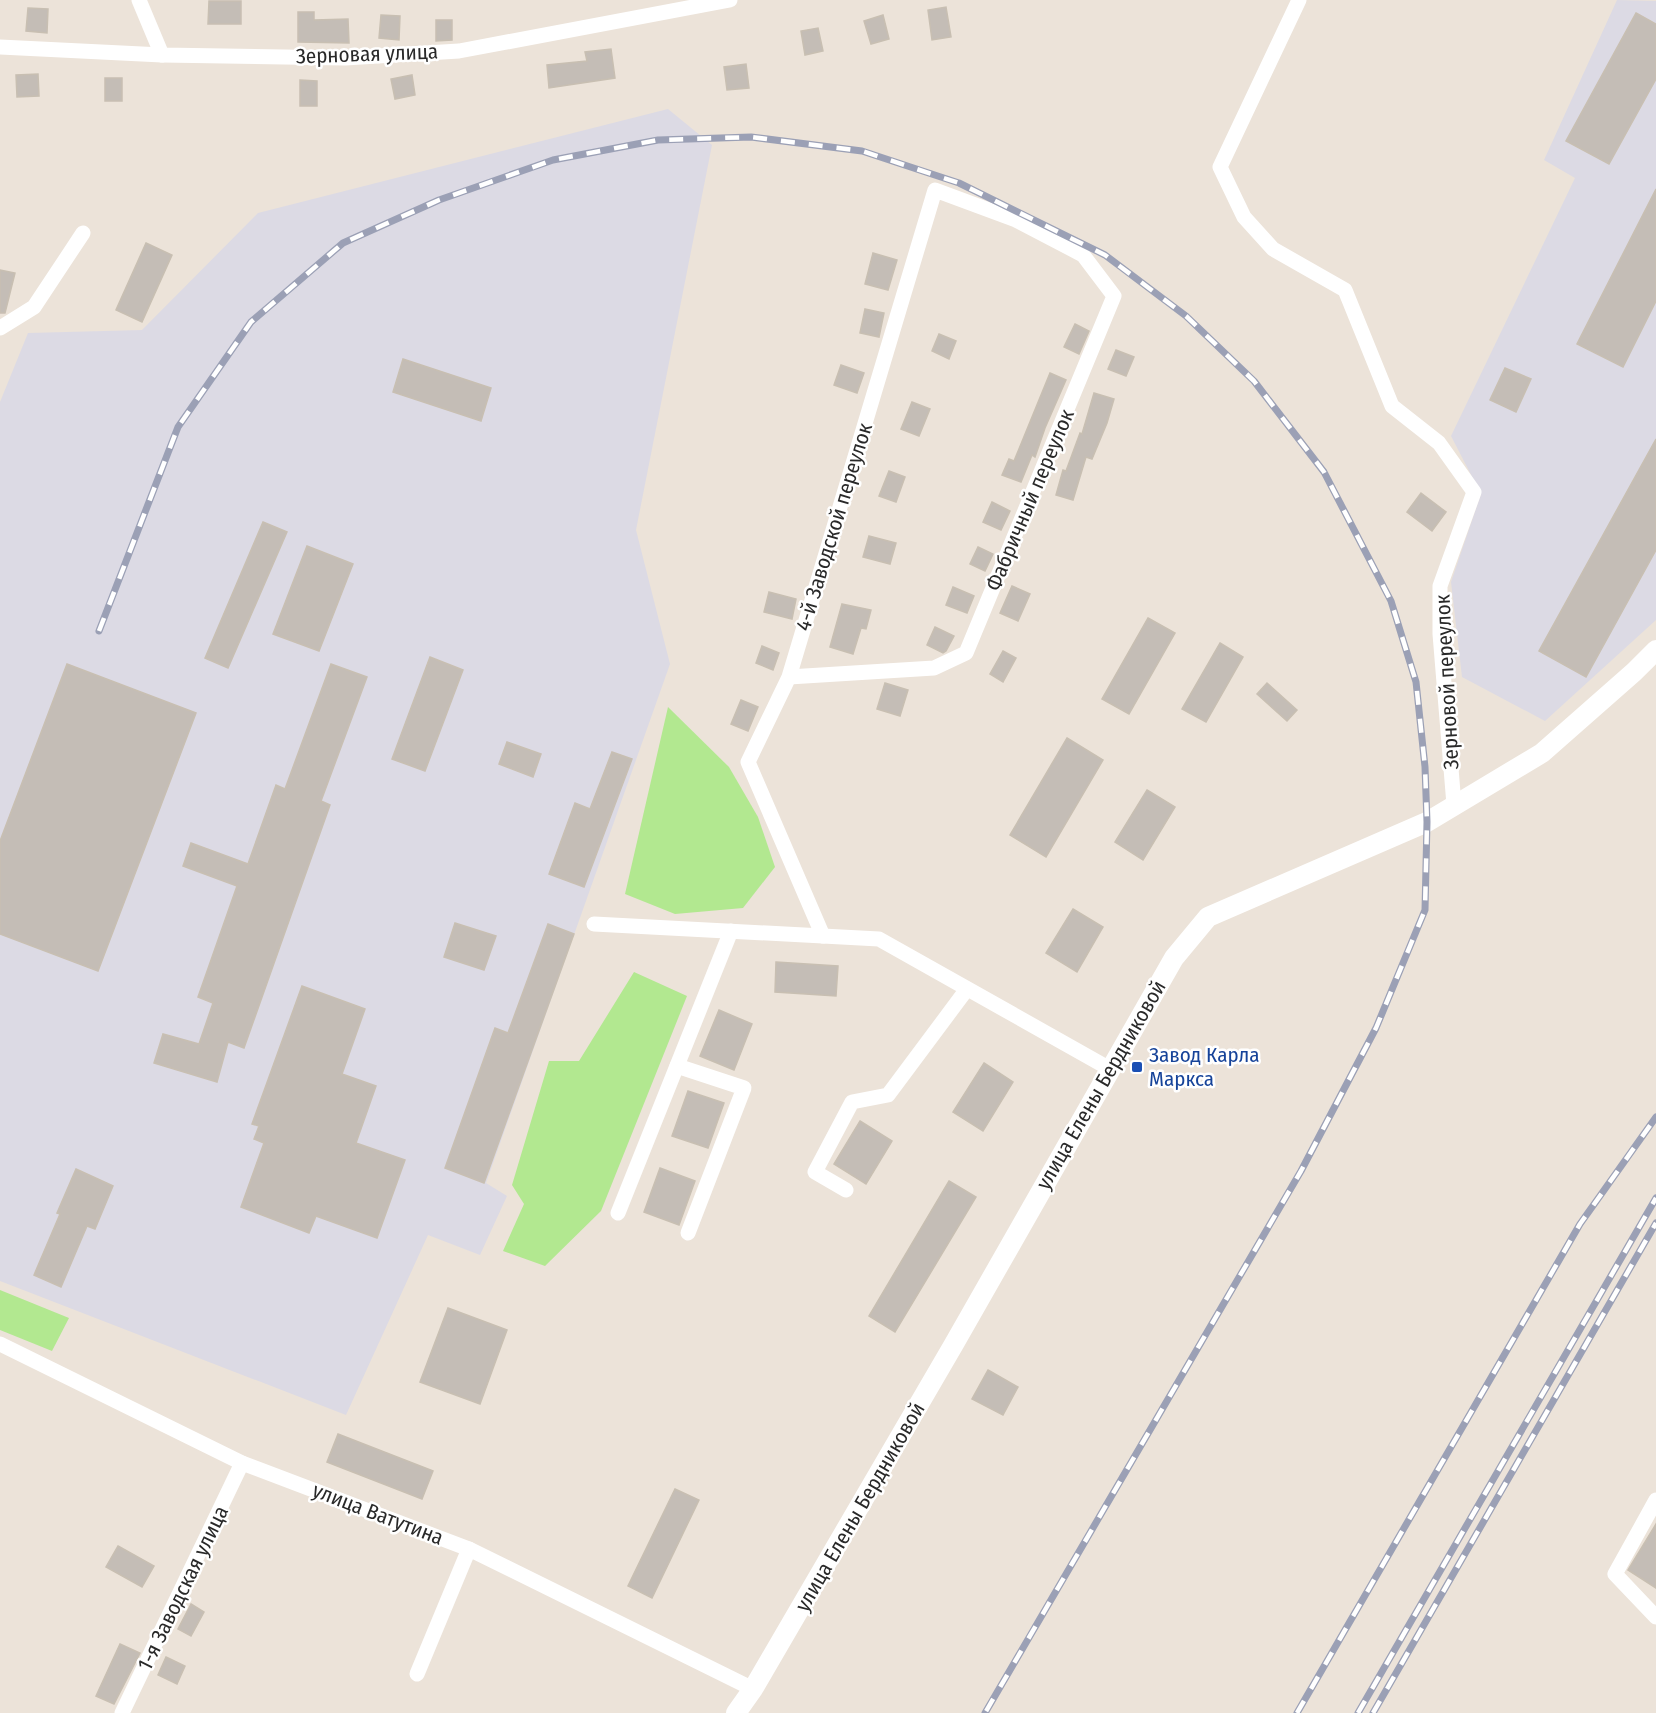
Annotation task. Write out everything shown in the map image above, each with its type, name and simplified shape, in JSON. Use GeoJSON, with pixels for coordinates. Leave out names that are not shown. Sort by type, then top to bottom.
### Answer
{"type":"FeatureCollection","features":[{"type":"Feature","properties":{"kind":"street"},"geometry":{"type":"LineString","coordinates":[[139,0],[162,55]]}},
{"type":"Feature","properties":{"kind":"street","name":"Зерновая улица"},"geometry":{"type":"LineString","coordinates":[[0,47],[162,55],[345,58],[459,51],[730,0]]}},
{"type":"Feature","properties":{"kind":"street","name":"Зерновой переулок"},"geometry":{"type":"LineString","coordinates":[[1299,0],[1220,167],[1244,217],[1273,249],[1345,290],[1392,406],[1439,443],[1474,492],[1440,586],[1440,634],[1454,805]]}},
{"type":"Feature","properties":{"kind":"street","name":"4-й Заводской переулок"},"geometry":{"type":"LineString","coordinates":[[823,936],[748,762],[789,677],[935,190],[1016,220]]}},
{"type":"Feature","properties":{"kind":"street","name":"Фабричный переулок"},"geometry":{"type":"LineString","coordinates":[[789,677],[934,668],[966,654],[1114,296],[1083,255],[1016,220]]}},
{"type":"Feature","properties":{"kind":"street"},"geometry":{"type":"LineString","coordinates":[[0,328],[34,307],[83,233]]}},
{"type":"Feature","properties":{"kind":"street","name":"улица Елены Бердниковой"},"geometry":{"type":"LineString","coordinates":[[736,1713],[753,1689],[936,1375],[1174,958],[1208,917],[1427,822],[1542,753],[1656,650]]}},
{"type":"Feature","properties":{"kind":"street"},"geometry":{"type":"LineString","coordinates":[[594,924],[879,939],[1110,1070]]}},
{"type":"Feature","properties":{"kind":"street"},"geometry":{"type":"LineString","coordinates":[[618,1213],[731,931]]}},
{"type":"Feature","properties":{"kind":"street"},"geometry":{"type":"LineString","coordinates":[[846,1190],[815,1172],[852,1102],[888,1095],[968,989]]}},
{"type":"Feature","properties":{"kind":"street"},"geometry":{"type":"LineString","coordinates":[[677,1066],[744,1088],[688,1233]]}},
{"type":"Feature","properties":{"kind":"street","name":"улица Ватутина"},"geometry":{"type":"LineString","coordinates":[[0,1344],[242,1463],[469,1549],[753,1689]]}},
{"type":"Feature","properties":{"kind":"street","name":"1-я Заводская улица"},"geometry":{"type":"LineString","coordinates":[[122,1713],[242,1463]]}},
{"type":"Feature","properties":{"kind":"street"},"geometry":{"type":"LineString","coordinates":[[1656,1500],[1615,1574],[1656,1617]]}},
{"type":"Feature","properties":{"kind":"street"},"geometry":{"type":"LineString","coordinates":[[417,1674],[469,1549]]}},
{"type":"Feature","properties":{"kind":"shaded area"},"geometry":{"type":"Polygon","coordinates":[[[1617,0],[1656,1],[1656,620],[1545,721],[1462,677],[1451,582],[1481,494],[1451,436],[1575,178],[1544,160],[1617,0]]]}},
{"type":"Feature","properties":{"kind":"shaded area"},"geometry":{"type":"Polygon","coordinates":[[[668,109],[712,145],[636,530],[670,664],[486,1183],[507,1196],[480,1255],[428,1235],[346,1415],[0,1281],[0,402],[28,333],[142,330],[258,213],[668,109]]]}},
{"type":"Feature","properties":{"kind":"green space"},"geometry":{"type":"Polygon","coordinates":[[[668,707],[729,767],[758,817],[775,867],[743,908],[675,914],[625,894],[668,707]]]}},
{"type":"Feature","properties":{"kind":"green space"},"geometry":{"type":"Polygon","coordinates":[[[634,972],[687,996],[601,1211],[545,1266],[503,1251],[524,1204],[512,1185],[549,1061],[579,1061],[634,972]]]}},
{"type":"Feature","properties":{"kind":"green space"},"geometry":{"type":"Polygon","coordinates":[[[0,1290],[69,1318],[52,1351],[0,1330],[0,1290]]]}},
{"type":"Feature","properties":{"kind":"building"},"geometry":{"type":"Polygon","coordinates":[[[209,1],[241,1],[241,24],[208,24],[209,1]]]}},
{"type":"Feature","properties":{"kind":"building"},"geometry":{"type":"Polygon","coordinates":[[[946,7],[951,37],[932,40],[928,10],[946,7]]]}},
{"type":"Feature","properties":{"kind":"building"},"geometry":{"type":"Polygon","coordinates":[[[28,8],[48,9],[47,33],[26,31],[28,8]]]}},
{"type":"Feature","properties":{"kind":"building"},"geometry":{"type":"Polygon","coordinates":[[[298,12],[314,12],[314,20],[348,19],[349,43],[298,42],[298,12]]]}},
{"type":"Feature","properties":{"kind":"building"},"geometry":{"type":"Polygon","coordinates":[[[1636,13],[1656,24],[1656,79],[1609,164],[1566,141],[1636,13]]]}},
{"type":"Feature","properties":{"kind":"building"},"geometry":{"type":"Polygon","coordinates":[[[381,15],[400,16],[399,40],[379,38],[381,15]]]}},
{"type":"Feature","properties":{"kind":"building"},"geometry":{"type":"Polygon","coordinates":[[[883,15],[889,39],[871,44],[864,21],[883,15]]]}},
{"type":"Feature","properties":{"kind":"building"},"geometry":{"type":"Polygon","coordinates":[[[436,20],[452,20],[452,40],[436,41],[436,20]]]}},
{"type":"Feature","properties":{"kind":"building"},"geometry":{"type":"Polygon","coordinates":[[[818,28],[823,51],[805,55],[801,31],[818,28]]]}},
{"type":"Feature","properties":{"kind":"building"},"geometry":{"type":"Polygon","coordinates":[[[611,49],[615,78],[549,88],[547,65],[587,61],[585,52],[611,49]]]}},
{"type":"Feature","properties":{"kind":"building"},"geometry":{"type":"Polygon","coordinates":[[[746,64],[749,88],[727,90],[724,67],[746,64]]]}},
{"type":"Feature","properties":{"kind":"building"},"geometry":{"type":"Polygon","coordinates":[[[38,74],[39,96],[17,97],[16,75],[38,74]]]}},
{"type":"Feature","properties":{"kind":"building"},"geometry":{"type":"Polygon","coordinates":[[[412,75],[415,95],[395,99],[391,79],[412,75]]]}},
{"type":"Feature","properties":{"kind":"building"},"geometry":{"type":"Polygon","coordinates":[[[105,78],[122,78],[122,101],[105,101],[105,78]]]}},
{"type":"Feature","properties":{"kind":"building"},"geometry":{"type":"Polygon","coordinates":[[[300,80],[317,81],[317,106],[300,106],[300,80]]]}},
{"type":"Feature","properties":{"kind":"building"},"geometry":{"type":"Polygon","coordinates":[[[1656,189],[1656,301],[1623,367],[1577,344],[1656,189]]]}},
{"type":"Feature","properties":{"kind":"building"},"geometry":{"type":"Polygon","coordinates":[[[146,243],[172,255],[142,322],[116,310],[146,243]]]}},
{"type":"Feature","properties":{"kind":"building"},"geometry":{"type":"Polygon","coordinates":[[[873,253],[897,260],[888,290],[865,284],[873,253]]]}},
{"type":"Feature","properties":{"kind":"building"},"geometry":{"type":"Polygon","coordinates":[[[0,270],[15,273],[5,313],[0,313],[0,270]]]}},
{"type":"Feature","properties":{"kind":"building"},"geometry":{"type":"Polygon","coordinates":[[[865,309],[884,313],[879,337],[860,333],[865,309]]]}},
{"type":"Feature","properties":{"kind":"building"},"geometry":{"type":"Polygon","coordinates":[[[1075,324],[1089,331],[1079,354],[1064,347],[1075,324]]]}},
{"type":"Feature","properties":{"kind":"building"},"geometry":{"type":"Polygon","coordinates":[[[939,334],[956,341],[949,359],[932,351],[939,334]]]}},
{"type":"Feature","properties":{"kind":"building"},"geometry":{"type":"Polygon","coordinates":[[[1116,350],[1134,357],[1126,376],[1108,369],[1116,350]]]}},
{"type":"Feature","properties":{"kind":"building"},"geometry":{"type":"Polygon","coordinates":[[[403,359],[491,388],[481,421],[393,392],[403,359]]]}},
{"type":"Feature","properties":{"kind":"building"},"geometry":{"type":"Polygon","coordinates":[[[841,365],[864,373],[857,393],[834,385],[841,365]]]}},
{"type":"Feature","properties":{"kind":"building"},"geometry":{"type":"Polygon","coordinates":[[[1505,368],[1531,379],[1516,412],[1490,400],[1505,368]]]}},
{"type":"Feature","properties":{"kind":"building"},"geometry":{"type":"Polygon","coordinates":[[[1050,373],[1066,380],[1035,457],[1032,455],[1021,482],[1002,475],[1009,459],[1014,461],[1050,373]]]}},
{"type":"Feature","properties":{"kind":"building"},"geometry":{"type":"Polygon","coordinates":[[[1094,393],[1114,399],[1092,459],[1086,457],[1073,500],[1056,495],[1063,470],[1066,471],[1080,433],[1082,434],[1094,393]]]}},
{"type":"Feature","properties":{"kind":"building"},"geometry":{"type":"Polygon","coordinates":[[[912,402],[930,409],[919,436],[901,429],[912,402]]]}},
{"type":"Feature","properties":{"kind":"building"},"geometry":{"type":"Polygon","coordinates":[[[1656,439],[1656,550],[1586,677],[1539,651],[1656,439]]]}},
{"type":"Feature","properties":{"kind":"building"},"geometry":{"type":"Polygon","coordinates":[[[889,471],[905,477],[896,502],[879,496],[889,471]]]}},
{"type":"Feature","properties":{"kind":"building"},"geometry":{"type":"Polygon","coordinates":[[[1421,493],[1446,512],[1432,531],[1407,512],[1421,493]]]}},
{"type":"Feature","properties":{"kind":"building"},"geometry":{"type":"Polygon","coordinates":[[[992,502],[1010,511],[1001,530],[983,522],[992,502]]]}},
{"type":"Feature","properties":{"kind":"building"},"geometry":{"type":"Polygon","coordinates":[[[263,522],[287,532],[228,668],[205,658],[263,522]]]}},
{"type":"Feature","properties":{"kind":"building"},"geometry":{"type":"Polygon","coordinates":[[[869,536],[896,543],[890,564],[863,557],[869,536]]]}},
{"type":"Feature","properties":{"kind":"building"},"geometry":{"type":"Polygon","coordinates":[[[307,546],[353,564],[319,651],[273,634],[307,546]]]}},
{"type":"Feature","properties":{"kind":"building"},"geometry":{"type":"Polygon","coordinates":[[[978,547],[993,554],[985,571],[970,564],[978,547]]]}},
{"type":"Feature","properties":{"kind":"building"},"geometry":{"type":"Polygon","coordinates":[[[1012,586],[1030,594],[1018,621],[1000,613],[1012,586]]]}},
{"type":"Feature","properties":{"kind":"building"},"geometry":{"type":"Polygon","coordinates":[[[953,587],[974,596],[967,613],[946,605],[953,587]]]}},
{"type":"Feature","properties":{"kind":"building"},"geometry":{"type":"Polygon","coordinates":[[[769,592],[796,599],[792,619],[764,612],[769,592]]]}},
{"type":"Feature","properties":{"kind":"building"},"geometry":{"type":"Polygon","coordinates":[[[842,604],[871,610],[866,629],[861,628],[853,654],[830,647],[842,604]]]}},
{"type":"Feature","properties":{"kind":"building"},"geometry":{"type":"Polygon","coordinates":[[[1148,618],[1175,633],[1129,714],[1102,699],[1148,618]]]}},
{"type":"Feature","properties":{"kind":"building"},"geometry":{"type":"Polygon","coordinates":[[[935,627],[954,636],[943,653],[927,645],[935,627]]]}},
{"type":"Feature","properties":{"kind":"building"},"geometry":{"type":"Polygon","coordinates":[[[1220,643],[1243,657],[1206,722],[1182,709],[1220,643]]]}},
{"type":"Feature","properties":{"kind":"building"},"geometry":{"type":"Polygon","coordinates":[[[762,646],[779,653],[773,670],[756,663],[762,646]]]}},
{"type":"Feature","properties":{"kind":"building"},"geometry":{"type":"Polygon","coordinates":[[[1003,651],[1016,658],[1003,682],[990,674],[1003,651]]]}},
{"type":"Feature","properties":{"kind":"building"},"geometry":{"type":"Polygon","coordinates":[[[430,657],[463,670],[425,771],[392,759],[430,657]]]}},
{"type":"Feature","properties":{"kind":"building"},"geometry":{"type":"Polygon","coordinates":[[[67,664],[196,713],[98,971],[0,934],[0,841],[67,664]]]}},
{"type":"Feature","properties":{"kind":"building"},"geometry":{"type":"Polygon","coordinates":[[[331,664],[367,677],[321,801],[330,805],[244,1048],[228,1042],[217,1082],[154,1063],[163,1034],[199,1044],[213,1003],[198,997],[237,886],[183,866],[191,843],[248,864],[276,785],[285,789],[331,664]]]}},
{"type":"Feature","properties":{"kind":"building"},"geometry":{"type":"Polygon","coordinates":[[[885,683],[908,690],[900,716],[877,709],[885,683]]]}},
{"type":"Feature","properties":{"kind":"building"},"geometry":{"type":"Polygon","coordinates":[[[1267,683],[1297,710],[1287,721],[1257,694],[1267,683]]]}},
{"type":"Feature","properties":{"kind":"building"},"geometry":{"type":"Polygon","coordinates":[[[741,700],[758,707],[748,731],[731,724],[741,700]]]}},
{"type":"Feature","properties":{"kind":"building"},"geometry":{"type":"Polygon","coordinates":[[[1067,738],[1103,760],[1046,857],[1010,835],[1067,738]]]}},
{"type":"Feature","properties":{"kind":"building"},"geometry":{"type":"Polygon","coordinates":[[[507,742],[541,754],[533,777],[499,764],[507,742]]]}},
{"type":"Feature","properties":{"kind":"building"},"geometry":{"type":"Polygon","coordinates":[[[612,752],[632,759],[584,887],[549,874],[575,803],[590,809],[612,752]]]}},
{"type":"Feature","properties":{"kind":"building"},"geometry":{"type":"Polygon","coordinates":[[[1147,790],[1175,807],[1143,860],[1115,842],[1147,790]]]}},
{"type":"Feature","properties":{"kind":"building"},"geometry":{"type":"Polygon","coordinates":[[[1073,909],[1103,927],[1077,972],[1046,953],[1073,909]]]}},
{"type":"Feature","properties":{"kind":"building"},"geometry":{"type":"Polygon","coordinates":[[[455,923],[496,936],[484,970],[444,957],[455,923]]]}},
{"type":"Feature","properties":{"kind":"building"},"geometry":{"type":"Polygon","coordinates":[[[548,924],[574,934],[484,1183],[445,1168],[495,1028],[508,1033],[548,924]]]}},
{"type":"Feature","properties":{"kind":"building"},"geometry":{"type":"Polygon","coordinates":[[[776,962],[838,966],[836,996],[775,992],[776,962]]]}},
{"type":"Feature","properties":{"kind":"building"},"geometry":{"type":"Polygon","coordinates":[[[302,986],[365,1009],[342,1074],[376,1086],[356,1143],[405,1160],[377,1238],[316,1216],[309,1233],[241,1207],[264,1143],[254,1139],[259,1126],[252,1124],[302,986]]]}},
{"type":"Feature","properties":{"kind":"building"},"geometry":{"type":"Polygon","coordinates":[[[719,1010],[752,1024],[734,1070],[700,1056],[719,1010]]]}},
{"type":"Feature","properties":{"kind":"building"},"geometry":{"type":"Polygon","coordinates":[[[984,1063],[1013,1082],[983,1131],[953,1112],[984,1063]]]}},
{"type":"Feature","properties":{"kind":"building"},"geometry":{"type":"Polygon","coordinates":[[[688,1091],[724,1103],[708,1148],[672,1136],[688,1091]]]}},
{"type":"Feature","properties":{"kind":"building"},"geometry":{"type":"Polygon","coordinates":[[[860,1121],[892,1141],[866,1184],[834,1164],[860,1121]]]}},
{"type":"Feature","properties":{"kind":"building"},"geometry":{"type":"Polygon","coordinates":[[[660,1168],[695,1181],[679,1225],[644,1212],[660,1168]]]}},
{"type":"Feature","properties":{"kind":"building"},"geometry":{"type":"Polygon","coordinates":[[[76,1169],[113,1186],[95,1229],[87,1226],[61,1287],[34,1275],[76,1169]]]}},
{"type":"Feature","properties":{"kind":"building"},"geometry":{"type":"Polygon","coordinates":[[[949,1181],[976,1197],[895,1332],[869,1316],[949,1181]]]}},
{"type":"Feature","properties":{"kind":"building"},"geometry":{"type":"Polygon","coordinates":[[[448,1308],[507,1330],[480,1404],[420,1382],[448,1308]]]}},
{"type":"Feature","properties":{"kind":"building"},"geometry":{"type":"Polygon","coordinates":[[[988,1370],[1018,1387],[1003,1415],[972,1399],[988,1370]]]}},
{"type":"Feature","properties":{"kind":"building"},"geometry":{"type":"Polygon","coordinates":[[[338,1434],[433,1471],[422,1499],[327,1462],[338,1434]]]}},
{"type":"Feature","properties":{"kind":"building"},"geometry":{"type":"Polygon","coordinates":[[[675,1489],[699,1500],[652,1598],[628,1586],[675,1489]]]}},
{"type":"Feature","properties":{"kind":"building"},"geometry":{"type":"Polygon","coordinates":[[[1656,1524],[1656,1588],[1628,1570],[1656,1524]]]}},
{"type":"Feature","properties":{"kind":"building"},"geometry":{"type":"Polygon","coordinates":[[[118,1546],[154,1566],[142,1587],[106,1567],[118,1546]]]}},
{"type":"Feature","properties":{"kind":"building"},"geometry":{"type":"Polygon","coordinates":[[[191,1604],[204,1612],[191,1636],[178,1629],[191,1604]]]}},
{"type":"Feature","properties":{"kind":"building"},"geometry":{"type":"Polygon","coordinates":[[[120,1644],[140,1653],[114,1704],[96,1696],[120,1644]]]}},
{"type":"Feature","properties":{"kind":"building"},"geometry":{"type":"Polygon","coordinates":[[[166,1657],[185,1666],[177,1684],[158,1675],[166,1657]]]}},
{"type":"Feature","properties":{"kind":"railway"},"geometry":{"type":"LineString","coordinates":[[99,631],[178,427],[251,322],[343,243],[439,200],[553,160],[658,140],[751,137],[862,151],[959,183],[1105,255],[1186,316],[1254,381],[1324,472],[1391,601],[1416,682],[1425,767],[1427,822],[1425,910],[1376,1028],[1301,1171],[985,1713]]}},
{"type":"Feature","properties":{"kind":"railway"},"geometry":{"type":"LineString","coordinates":[[1297,1713],[1580,1224],[1656,1117]]}},
{"type":"Feature","properties":{"kind":"railway"},"geometry":{"type":"LineString","coordinates":[[1358,1713],[1656,1198]]}},
{"type":"Feature","properties":{"kind":"railway"},"geometry":{"type":"LineString","coordinates":[[1373,1713],[1656,1223]]}},
{"type":"Feature","properties":{"kind":"place","name":"Завод Карла Маркса"},"geometry":{"type":"Point","coordinates":[1137,1067]}}]}
